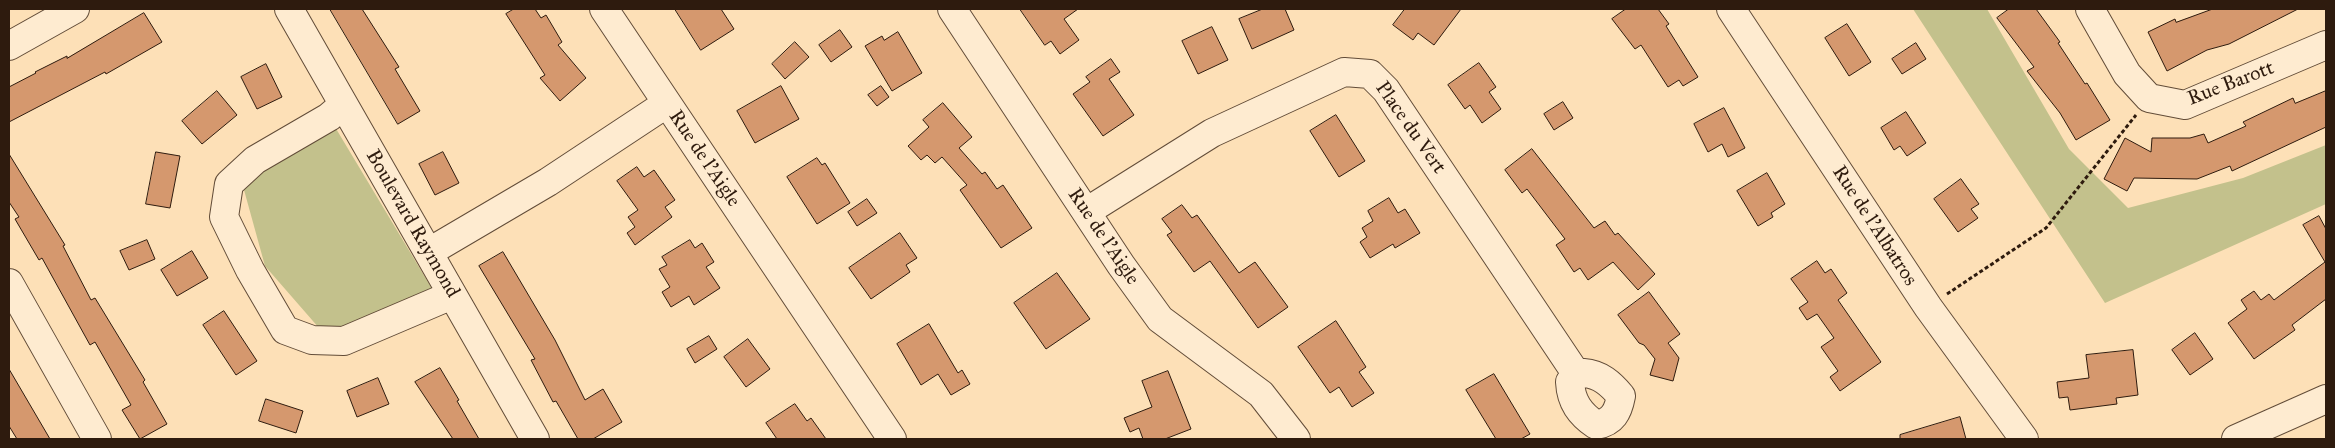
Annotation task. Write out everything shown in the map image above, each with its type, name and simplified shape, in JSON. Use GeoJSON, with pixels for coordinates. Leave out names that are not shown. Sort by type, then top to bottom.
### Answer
{"type":"FeatureCollection","features":[{"type":"Feature","properties":{"kind":"street"},"geometry":{"type":"LineString","coordinates":[[9,46],[75,9]]}},
{"type":"Feature","properties":{"kind":"street","name":"Boulevard Raymond"},"geometry":{"type":"LineString","coordinates":[[289,9],[535,439]]}},
{"type":"Feature","properties":{"kind":"street","name":"Rue de l'Aigle"},"geometry":{"type":"LineString","coordinates":[[604,9],[892,439]]}},
{"type":"Feature","properties":{"kind":"street","name":"Rue de l'Aigle"},"geometry":{"type":"LineString","coordinates":[[952,9],[1086,212],[1160,319],[1261,394],[1288,437]]}},
{"type":"Feature","properties":{"kind":"street","name":"Rue de l'Albatros"},"geometry":{"type":"LineString","coordinates":[[1731,9],[1928,307],[2024,439]]}},
{"type":"Feature","properties":{"kind":"street"},"geometry":{"type":"LineString","coordinates":[[2090,9],[2127,74],[2149,98]]}},
{"type":"Feature","properties":{"kind":"street","name":"Rue Barott"},"geometry":{"type":"LineString","coordinates":[[2149,98],[2185,105],[2326,45]]}},
{"type":"Feature","properties":{"kind":"street","name":"Place du Vert"},"geometry":{"type":"LineString","coordinates":[[1086,212],[1212,133],[1344,72],[1370,74],[1386,90],[1577,375]]}},
{"type":"Feature","properties":{"kind":"street","name":"Rue de l'Aigle"},"geometry":{"type":"LineString","coordinates":[[429,252],[548,182],[666,104]]}},
{"type":"Feature","properties":{"kind":"street"},"geometry":{"type":"LineString","coordinates":[[343,105],[329,117],[254,160],[229,184],[224,216],[250,270],[285,330],[312,340],[344,341],[452,295]]}},
{"type":"Feature","properties":{"kind":"street"},"geometry":{"type":"LineString","coordinates":[[9,282],[97,439]]}},
{"type":"Feature","properties":{"kind":"street"},"geometry":{"type":"LineString","coordinates":[[2236,439],[2326,399]]}},
{"type":"Feature","properties":{"kind":"path"},"geometry":{"type":"LineString","coordinates":[[1928,307],[2046,228],[2149,98]]}},
{"type":"Feature","properties":{"kind":"shaded area"},"geometry":{"type":"Polygon","coordinates":[[[1913,9],[1987,9],[2069,149],[2128,208],[2243,178],[2326,145],[2326,204],[2105,303],[1913,9]]]}},
{"type":"Feature","properties":{"kind":"shaded area"},"geometry":{"type":"Polygon","coordinates":[[[326,112],[437,297],[326,336],[265,266],[241,179],[326,112]]]}},
{"type":"Feature","properties":{"kind":"building"},"geometry":{"type":"Polygon","coordinates":[[[330,9],[362,9],[399,67],[395,69],[420,111],[398,124],[330,9]]]}},
{"type":"Feature","properties":{"kind":"building"},"geometry":{"type":"Polygon","coordinates":[[[514,9],[535,9],[541,18],[546,15],[562,42],[558,45],[586,78],[560,101],[540,78],[545,75],[506,14],[514,9]]]}},
{"type":"Feature","properties":{"kind":"building"},"geometry":{"type":"Polygon","coordinates":[[[675,9],[721,9],[734,29],[701,50],[675,9]]]}},
{"type":"Feature","properties":{"kind":"building"},"geometry":{"type":"Polygon","coordinates":[[[1020,9],[1078,9],[1064,19],[1079,40],[1060,54],[1051,41],[1045,45],[1020,9]]]}},
{"type":"Feature","properties":{"kind":"building"},"geometry":{"type":"Polygon","coordinates":[[[1263,9],[1285,9],[1294,30],[1252,49],[1239,19],[1263,9]]]}},
{"type":"Feature","properties":{"kind":"building"},"geometry":{"type":"Polygon","coordinates":[[[1405,9],[1461,9],[1434,45],[1418,33],[1413,40],[1393,25],[1405,9]]]}},
{"type":"Feature","properties":{"kind":"building"},"geometry":{"type":"Polygon","coordinates":[[[1626,9],[1658,9],[1669,24],[1666,26],[1698,77],[1683,86],[1679,80],[1668,87],[1641,45],[1635,49],[1612,19],[1626,9]]]}},
{"type":"Feature","properties":{"kind":"building"},"geometry":{"type":"Polygon","coordinates":[[[2009,9],[2036,9],[2060,42],[2058,43],[2085,84],[2087,83],[2110,120],[2076,140],[2060,113],[2027,71],[2034,67],[1997,18],[2009,9]]]}},
{"type":"Feature","properties":{"kind":"building"},"geometry":{"type":"Polygon","coordinates":[[[2213,9],[2298,9],[2229,44],[2207,50],[2167,71],[2148,32],[2175,19],[2176,22],[2213,9]]]}},
{"type":"Feature","properties":{"kind":"building"},"geometry":{"type":"Polygon","coordinates":[[[144,13],[162,42],[106,74],[105,72],[9,122],[9,87],[67,56],[67,58],[144,13]]]}},
{"type":"Feature","properties":{"kind":"building"},"geometry":{"type":"Polygon","coordinates":[[[1847,24],[1871,62],[1849,76],[1825,38],[1847,24]]]}},
{"type":"Feature","properties":{"kind":"building"},"geometry":{"type":"Polygon","coordinates":[[[1212,27],[1228,60],[1198,74],[1182,41],[1212,27]]]}},
{"type":"Feature","properties":{"kind":"building"},"geometry":{"type":"Polygon","coordinates":[[[840,30],[852,47],[831,62],[819,45],[840,30]]]}},
{"type":"Feature","properties":{"kind":"building"},"geometry":{"type":"Polygon","coordinates":[[[898,32],[922,73],[892,91],[865,46],[882,36],[884,40],[898,32]]]}},
{"type":"Feature","properties":{"kind":"building"},"geometry":{"type":"Polygon","coordinates":[[[795,42],[809,57],[785,79],[772,64],[795,42]]]}},
{"type":"Feature","properties":{"kind":"building"},"geometry":{"type":"Polygon","coordinates":[[[1916,43],[1926,59],[1902,74],[1892,59],[1916,43]]]}},
{"type":"Feature","properties":{"kind":"building"},"geometry":{"type":"Polygon","coordinates":[[[1111,59],[1120,72],[1109,79],[1134,115],[1103,136],[1073,94],[1090,82],[1086,77],[1111,59]]]}},
{"type":"Feature","properties":{"kind":"building"},"geometry":{"type":"Polygon","coordinates":[[[1479,63],[1496,87],[1489,92],[1501,109],[1482,123],[1470,105],[1465,109],[1448,85],[1479,63]]]}},
{"type":"Feature","properties":{"kind":"building"},"geometry":{"type":"Polygon","coordinates":[[[266,64],[282,97],[257,109],[241,77],[266,64]]]}},
{"type":"Feature","properties":{"kind":"building"},"geometry":{"type":"Polygon","coordinates":[[[781,86],[799,119],[755,143],[737,111],[781,86]]]}},
{"type":"Feature","properties":{"kind":"building"},"geometry":{"type":"Polygon","coordinates":[[[881,86],[889,97],[877,106],[868,95],[881,86]]]}},
{"type":"Feature","properties":{"kind":"building"},"geometry":{"type":"Polygon","coordinates":[[[217,91],[237,115],[202,144],[182,121],[217,91]]]}},
{"type":"Feature","properties":{"kind":"building"},"geometry":{"type":"Polygon","coordinates":[[[2326,91],[2326,127],[2232,171],[2230,166],[2197,179],[2134,178],[2127,191],[2104,179],[2125,138],[2151,152],[2152,138],[2190,138],[2204,134],[2208,143],[2246,126],[2243,122],[2293,98],[2295,103],[2326,91]]]}},
{"type":"Feature","properties":{"kind":"building"},"geometry":{"type":"Polygon","coordinates":[[[1563,102],[1573,118],[1554,130],[1544,114],[1563,102]]]}},
{"type":"Feature","properties":{"kind":"building"},"geometry":{"type":"Polygon","coordinates":[[[943,103],[972,137],[959,148],[982,174],[985,172],[997,189],[1003,185],[1032,228],[1001,248],[960,190],[967,185],[942,157],[935,163],[927,155],[921,160],[908,146],[929,127],[923,120],[943,103]]]}},
{"type":"Feature","properties":{"kind":"building"},"geometry":{"type":"Polygon","coordinates":[[[1724,108],[1745,148],[1728,157],[1722,144],[1708,152],[1694,124],[1724,108]]]}},
{"type":"Feature","properties":{"kind":"building"},"geometry":{"type":"Polygon","coordinates":[[[1906,112],[1926,143],[1907,156],[1900,146],[1894,150],[1881,128],[1906,112]]]}},
{"type":"Feature","properties":{"kind":"building"},"geometry":{"type":"Polygon","coordinates":[[[1336,115],[1365,161],[1339,177],[1310,131],[1336,115]]]}},
{"type":"Feature","properties":{"kind":"building"},"geometry":{"type":"Polygon","coordinates":[[[1532,149],[1594,228],[1605,221],[1615,235],[1618,233],[1655,274],[1638,290],[1613,262],[1588,280],[1580,268],[1574,272],[1556,245],[1565,239],[1527,189],[1522,193],[1505,170],[1532,149]]]}},
{"type":"Feature","properties":{"kind":"building"},"geometry":{"type":"Polygon","coordinates":[[[156,152],[180,156],[170,208],[146,204],[156,152]]]}},
{"type":"Feature","properties":{"kind":"building"},"geometry":{"type":"Polygon","coordinates":[[[443,152],[459,183],[435,195],[419,164],[443,152]]]}},
{"type":"Feature","properties":{"kind":"building"},"geometry":{"type":"Polygon","coordinates":[[[9,154],[65,245],[63,246],[91,300],[95,298],[145,380],[143,382],[167,424],[140,439],[122,410],[131,405],[95,342],[90,345],[42,258],[39,260],[15,219],[19,217],[9,202],[9,154]]]}},
{"type":"Feature","properties":{"kind":"building"},"geometry":{"type":"Polygon","coordinates":[[[817,158],[822,165],[825,163],[850,203],[817,224],[787,177],[817,158]]]}},
{"type":"Feature","properties":{"kind":"building"},"geometry":{"type":"Polygon","coordinates":[[[637,167],[644,177],[654,170],[675,200],[665,207],[672,217],[635,245],[627,233],[635,227],[628,217],[638,210],[617,181],[637,167]]]}},
{"type":"Feature","properties":{"kind":"building"},"geometry":{"type":"Polygon","coordinates":[[[1767,173],[1785,204],[1771,213],[1773,217],[1758,226],[1737,191],[1767,173]]]}},
{"type":"Feature","properties":{"kind":"building"},"geometry":{"type":"Polygon","coordinates":[[[1961,179],[1979,204],[1971,209],[1978,218],[1958,232],[1934,199],[1961,179]]]}},
{"type":"Feature","properties":{"kind":"building"},"geometry":{"type":"Polygon","coordinates":[[[1389,198],[1398,213],[1405,209],[1420,233],[1395,248],[1393,244],[1370,258],[1360,242],[1367,237],[1362,228],[1373,221],[1368,211],[1389,198]]]}},
{"type":"Feature","properties":{"kind":"building"},"geometry":{"type":"Polygon","coordinates":[[[867,199],[877,213],[857,226],[848,212],[867,199]]]}},
{"type":"Feature","properties":{"kind":"building"},"geometry":{"type":"Polygon","coordinates":[[[1182,205],[1192,218],[1197,215],[1239,273],[1255,262],[1288,307],[1258,328],[1210,261],[1194,272],[1167,235],[1172,232],[1162,219],[1182,205]]]}},
{"type":"Feature","properties":{"kind":"building"},"geometry":{"type":"Polygon","coordinates":[[[2319,216],[2326,229],[2326,299],[2292,325],[2295,330],[2254,359],[2228,323],[2247,309],[2241,300],[2254,291],[2261,300],[2269,294],[2274,300],[2325,262],[2303,225],[2319,216]]]}},
{"type":"Feature","properties":{"kind":"building"},"geometry":{"type":"Polygon","coordinates":[[[900,233],[917,258],[906,265],[910,272],[871,299],[849,268],[900,233]]]}},
{"type":"Feature","properties":{"kind":"building"},"geometry":{"type":"Polygon","coordinates":[[[147,240],[155,259],[129,270],[120,251],[147,240]]]}},
{"type":"Feature","properties":{"kind":"building"},"geometry":{"type":"Polygon","coordinates":[[[690,240],[695,248],[702,243],[714,262],[706,267],[720,288],[694,305],[689,296],[671,307],[662,292],[670,287],[659,269],[667,265],[662,257],[690,240]]]}},
{"type":"Feature","properties":{"kind":"building"},"geometry":{"type":"Polygon","coordinates":[[[192,251],[208,278],[177,296],[161,270],[192,251]]]}},
{"type":"Feature","properties":{"kind":"building"},"geometry":{"type":"Polygon","coordinates":[[[503,252],[555,340],[585,400],[603,389],[622,422],[593,439],[578,439],[556,401],[553,402],[531,360],[535,359],[479,266],[503,252]]]}},
{"type":"Feature","properties":{"kind":"building"},"geometry":{"type":"Polygon","coordinates":[[[1817,261],[1825,273],[1831,269],[1847,293],[1838,300],[1881,362],[1840,391],[1830,377],[1838,371],[1821,347],[1834,338],[1817,314],[1807,320],[1799,308],[1808,302],[1791,279],[1817,261]]]}},
{"type":"Feature","properties":{"kind":"building"},"geometry":{"type":"Polygon","coordinates":[[[1057,273],[1090,319],[1046,349],[1014,303],[1057,273]]]}},
{"type":"Feature","properties":{"kind":"building"},"geometry":{"type":"Polygon","coordinates":[[[1649,292],[1680,334],[1668,343],[1679,358],[1673,381],[1650,375],[1655,359],[1644,345],[1639,343],[1618,315],[1649,292]]]}},
{"type":"Feature","properties":{"kind":"building"},"geometry":{"type":"Polygon","coordinates":[[[224,311],[257,361],[236,375],[203,325],[224,311]]]}},
{"type":"Feature","properties":{"kind":"building"},"geometry":{"type":"Polygon","coordinates":[[[1336,321],[1366,367],[1359,372],[1374,393],[1352,407],[1339,387],[1330,393],[1298,347],[1336,321]]]}},
{"type":"Feature","properties":{"kind":"building"},"geometry":{"type":"Polygon","coordinates":[[[929,324],[958,373],[962,370],[970,384],[951,395],[938,374],[921,385],[897,344],[929,324]]]}},
{"type":"Feature","properties":{"kind":"building"},"geometry":{"type":"Polygon","coordinates":[[[2195,333],[2213,359],[2190,375],[2172,350],[2195,333]]]}},
{"type":"Feature","properties":{"kind":"building"},"geometry":{"type":"Polygon","coordinates":[[[709,336],[717,349],[695,363],[687,349],[709,336]]]}},
{"type":"Feature","properties":{"kind":"building"},"geometry":{"type":"Polygon","coordinates":[[[748,339],[770,369],[746,387],[724,357],[748,339]]]}},
{"type":"Feature","properties":{"kind":"building"},"geometry":{"type":"Polygon","coordinates":[[[2133,350],[2138,395],[2116,398],[2117,404],[2070,410],[2068,397],[2059,398],[2057,382],[2089,378],[2086,355],[2133,350]]]}},
{"type":"Feature","properties":{"kind":"building"},"geometry":{"type":"Polygon","coordinates":[[[440,368],[479,439],[453,439],[415,382],[440,368]]]}},
{"type":"Feature","properties":{"kind":"building"},"geometry":{"type":"Polygon","coordinates":[[[9,369],[50,439],[17,439],[9,426],[9,369]]]}},
{"type":"Feature","properties":{"kind":"building"},"geometry":{"type":"Polygon","coordinates":[[[1168,371],[1191,429],[1165,439],[1143,439],[1139,428],[1130,432],[1124,418],[1152,407],[1142,381],[1168,371]]]}},
{"type":"Feature","properties":{"kind":"building"},"geometry":{"type":"Polygon","coordinates":[[[1494,374],[1530,434],[1521,439],[1496,439],[1466,390],[1494,374]]]}},
{"type":"Feature","properties":{"kind":"building"},"geometry":{"type":"Polygon","coordinates":[[[378,378],[389,404],[357,417],[347,391],[378,378]]]}},
{"type":"Feature","properties":{"kind":"building"},"geometry":{"type":"Polygon","coordinates":[[[266,399],[303,411],[296,433],[259,421],[266,399]]]}},
{"type":"Feature","properties":{"kind":"building"},"geometry":{"type":"Polygon","coordinates":[[[795,404],[807,421],[811,418],[826,439],[777,439],[766,423],[795,404]]]}},
{"type":"Feature","properties":{"kind":"building"},"geometry":{"type":"Polygon","coordinates":[[[1960,417],[1966,439],[1900,439],[1900,435],[1960,417]]]}}]}
